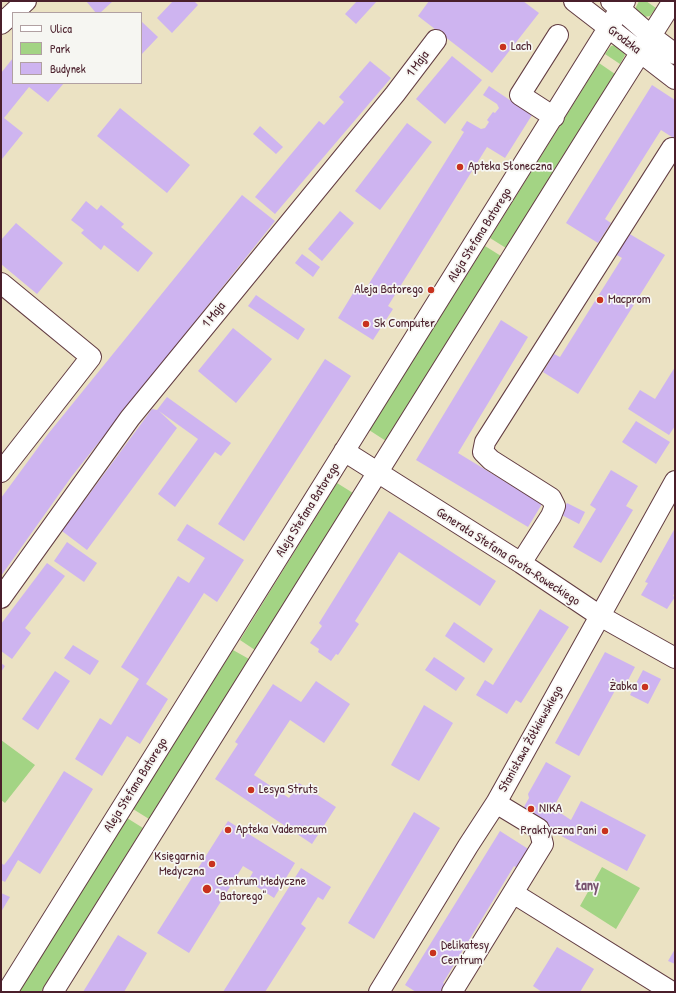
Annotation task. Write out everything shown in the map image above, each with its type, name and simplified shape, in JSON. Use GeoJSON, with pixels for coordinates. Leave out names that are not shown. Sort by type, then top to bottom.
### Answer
{"type":"FeatureCollection","features":[{"type":"Feature","properties":{"kind":"street"},"geometry":{"type":"LineString","coordinates":[[14,12],[26,1]]}},
{"type":"Feature","properties":{"kind":"street","name":"Grodzka"},"geometry":{"type":"LineString","coordinates":[[574,1],[608,27],[646,44],[675,54]]}},
{"type":"Feature","properties":{"kind":"street"},"geometry":{"type":"LineString","coordinates":[[53,992],[674,1]]}},
{"type":"Feature","properties":{"kind":"street","name":"Grodzka"},"geometry":{"type":"LineString","coordinates":[[619,4],[646,44],[675,79]]}},
{"type":"Feature","properties":{"kind":"street","name":"Aleja Stefana Batorego"},"geometry":{"type":"LineString","coordinates":[[7,992],[554,117],[593,54],[619,4]]}},
{"type":"Feature","properties":{"kind":"street"},"geometry":{"type":"LineString","coordinates":[[1,24],[12,14]]}},
{"type":"Feature","properties":{"kind":"street"},"geometry":{"type":"LineString","coordinates":[[554,117],[520,95],[558,35]]}},
{"type":"Feature","properties":{"kind":"street","name":"1 Maja"},"geometry":{"type":"LineString","coordinates":[[1,598],[130,418],[395,94],[436,40]]}},
{"type":"Feature","properties":{"kind":"street"},"geometry":{"type":"LineString","coordinates":[[521,563],[551,516],[555,506],[551,498],[491,460],[483,452],[485,442],[672,148]]}},
{"type":"Feature","properties":{"kind":"street"},"geometry":{"type":"LineString","coordinates":[[1,283],[90,357],[1,472]]}},
{"type":"Feature","properties":{"kind":"street","name":"Generała Stefana Grota-Roweckiego"},"geometry":{"type":"LineString","coordinates":[[344,451],[521,563],[600,616],[675,658]]}},
{"type":"Feature","properties":{"kind":"street","name":"Stanisława Żółkiewskiego"},"geometry":{"type":"LineString","coordinates":[[379,992],[496,803],[675,481]]}},
{"type":"Feature","properties":{"kind":"street"},"geometry":{"type":"LineString","coordinates":[[452,992],[544,844],[539,829],[496,803]]}},
{"type":"Feature","properties":{"kind":"street"},"geometry":{"type":"LineString","coordinates":[[513,893],[672,992]]}},
{"type":"Feature","properties":{"kind":"green space"},"geometry":{"type":"Polygon","coordinates":[[[639,1],[646,1],[656,8],[650,16],[644,17],[636,11],[639,1]]]}},
{"type":"Feature","properties":{"kind":"green space"},"geometry":{"type":"Polygon","coordinates":[[[615,45],[623,49],[625,55],[620,64],[605,54],[611,46],[615,45]]]}},
{"type":"Feature","properties":{"kind":"green space"},"geometry":{"type":"Polygon","coordinates":[[[599,63],[615,74],[506,248],[490,238],[599,63]]]}},
{"type":"Feature","properties":{"kind":"green space"},"geometry":{"type":"Polygon","coordinates":[[[485,246],[501,256],[386,441],[369,430],[485,246]]]}},
{"type":"Feature","properties":{"kind":"green space"},"geometry":{"type":"Polygon","coordinates":[[[337,483],[353,493],[255,650],[240,640],[337,483]]]}},
{"type":"Feature","properties":{"kind":"green space"},"geometry":{"type":"Polygon","coordinates":[[[233,650],[249,659],[149,819],[133,809],[233,650]]]}},
{"type":"Feature","properties":{"kind":"green space"},"geometry":{"type":"Polygon","coordinates":[[[1,740],[35,765],[5,803],[1,800],[1,740]]]}},
{"type":"Feature","properties":{"kind":"green space"},"geometry":{"type":"Polygon","coordinates":[[[127,818],[143,828],[41,992],[19,992],[127,818]]]}},
{"type":"Feature","properties":{"kind":"green space"},"geometry":{"type":"Polygon","coordinates":[[[602,867],[640,888],[616,929],[580,906],[602,867]]]}},
{"type":"Feature","properties":{"kind":"building"},"geometry":{"type":"Polygon","coordinates":[[[86,1],[113,1],[101,12],[95,12],[86,1]]]}},
{"type":"Feature","properties":{"kind":"building"},"geometry":{"type":"Polygon","coordinates":[[[173,1],[194,1],[198,5],[172,33],[157,18],[173,1]]]}},
{"type":"Feature","properties":{"kind":"building"},"geometry":{"type":"Polygon","coordinates":[[[357,1],[377,1],[356,24],[345,14],[357,1]]]}},
{"type":"Feature","properties":{"kind":"building"},"geometry":{"type":"Polygon","coordinates":[[[429,1],[523,1],[539,13],[492,73],[418,16],[429,1]]]}},
{"type":"Feature","properties":{"kind":"building"},"geometry":{"type":"Polygon","coordinates":[[[142,22],[158,37],[142,54],[142,22]]]}},
{"type":"Feature","properties":{"kind":"building"},"geometry":{"type":"Polygon","coordinates":[[[452,56],[482,80],[445,124],[416,99],[452,56]]]}},
{"type":"Feature","properties":{"kind":"building"},"geometry":{"type":"Polygon","coordinates":[[[12,59],[12,84],[63,84],[48,102],[29,87],[4,118],[23,133],[2,159],[1,158],[1,73],[12,59]]]}},
{"type":"Feature","properties":{"kind":"building"},"geometry":{"type":"Polygon","coordinates":[[[370,61],[391,78],[275,214],[255,197],[319,121],[324,125],[344,102],[339,97],[370,61]]]}},
{"type":"Feature","properties":{"kind":"building"},"geometry":{"type":"Polygon","coordinates":[[[652,85],[675,100],[675,139],[661,130],[605,219],[611,223],[598,243],[566,223],[652,85]]]}},
{"type":"Feature","properties":{"kind":"building"},"geometry":{"type":"Polygon","coordinates":[[[489,86],[532,115],[505,158],[487,147],[388,306],[393,309],[373,340],[338,318],[358,285],[365,290],[464,132],[461,130],[467,121],[481,129],[485,128],[489,122],[487,120],[493,112],[495,113],[499,108],[497,104],[483,95],[489,86]]]}},
{"type":"Feature","properties":{"kind":"building"},"geometry":{"type":"Polygon","coordinates":[[[120,108],[190,165],[167,193],[97,136],[120,108]]]}},
{"type":"Feature","properties":{"kind":"building"},"geometry":{"type":"Polygon","coordinates":[[[407,123],[432,142],[380,210],[355,191],[407,123]]]}},
{"type":"Feature","properties":{"kind":"building"},"geometry":{"type":"Polygon","coordinates":[[[260,126],[283,147],[276,154],[253,134],[260,126]]]}},
{"type":"Feature","properties":{"kind":"building"},"geometry":{"type":"Polygon","coordinates":[[[242,195],[275,221],[72,476],[1,576],[1,498],[48,434],[242,195]]]}},
{"type":"Feature","properties":{"kind":"building"},"geometry":{"type":"Polygon","coordinates":[[[86,201],[97,210],[101,205],[124,224],[121,227],[153,253],[138,272],[104,245],[101,250],[81,233],[84,230],[71,220],[86,201]]]}},
{"type":"Feature","properties":{"kind":"building"},"geometry":{"type":"Polygon","coordinates":[[[340,211],[354,223],[322,261],[308,249],[340,211]]]}},
{"type":"Feature","properties":{"kind":"building"},"geometry":{"type":"Polygon","coordinates":[[[16,223],[63,263],[37,294],[1,264],[1,240],[16,223]]]}},
{"type":"Feature","properties":{"kind":"building"},"geometry":{"type":"Polygon","coordinates":[[[628,233],[665,255],[578,394],[543,372],[554,354],[560,357],[622,258],[615,254],[628,233]]]}},
{"type":"Feature","properties":{"kind":"building"},"geometry":{"type":"Polygon","coordinates":[[[302,254],[320,267],[313,277],[295,263],[302,254]]]}},
{"type":"Feature","properties":{"kind":"building"},"geometry":{"type":"Polygon","coordinates":[[[256,295],[305,329],[298,340],[248,306],[256,295]]]}},
{"type":"Feature","properties":{"kind":"building"},"geometry":{"type":"Polygon","coordinates":[[[501,320],[528,337],[458,453],[542,504],[528,527],[416,460],[501,320]]]}},
{"type":"Feature","properties":{"kind":"building"},"geometry":{"type":"Polygon","coordinates":[[[233,328],[272,359],[236,403],[198,371],[233,328]]]}},
{"type":"Feature","properties":{"kind":"building"},"geometry":{"type":"Polygon","coordinates":[[[325,359],[351,376],[244,541],[218,524],[325,359]]]}},
{"type":"Feature","properties":{"kind":"building"},"geometry":{"type":"Polygon","coordinates":[[[675,367],[675,426],[669,435],[628,409],[640,390],[655,399],[675,367]]]}},
{"type":"Feature","properties":{"kind":"building"},"geometry":{"type":"Polygon","coordinates":[[[167,397],[231,443],[221,456],[215,452],[175,507],[158,494],[198,439],[159,411],[177,428],[87,550],[62,531],[152,409],[157,410],[167,397]]]}},
{"type":"Feature","properties":{"kind":"building"},"geometry":{"type":"Polygon","coordinates":[[[636,421],[670,442],[656,464],[622,442],[636,421]]]}},
{"type":"Feature","properties":{"kind":"building"},"geometry":{"type":"Polygon","coordinates":[[[611,470],[638,486],[626,506],[633,510],[601,563],[573,547],[596,509],[590,505],[611,470]]]}},
{"type":"Feature","properties":{"kind":"building"},"geometry":{"type":"Polygon","coordinates":[[[567,503],[585,512],[579,524],[560,514],[567,503]]]}},
{"type":"Feature","properties":{"kind":"building"},"geometry":{"type":"Polygon","coordinates":[[[389,511],[496,581],[480,606],[399,552],[355,621],[359,624],[338,655],[336,654],[331,661],[318,652],[319,649],[310,643],[322,626],[319,623],[389,511]]]}},
{"type":"Feature","properties":{"kind":"building"},"geometry":{"type":"Polygon","coordinates":[[[187,524],[244,560],[217,602],[204,593],[146,684],[168,699],[140,744],[127,736],[102,776],[75,759],[100,718],[111,725],[139,679],[121,667],[178,576],[189,583],[205,558],[177,540],[187,524]]]}},
{"type":"Feature","properties":{"kind":"building"},"geometry":{"type":"Polygon","coordinates":[[[675,528],[675,592],[673,596],[675,597],[667,609],[641,595],[648,583],[645,582],[675,528]]]}},
{"type":"Feature","properties":{"kind":"building"},"geometry":{"type":"Polygon","coordinates":[[[67,542],[97,563],[84,582],[54,561],[67,542]]]}},
{"type":"Feature","properties":{"kind":"building"},"geometry":{"type":"Polygon","coordinates":[[[47,563],[65,576],[25,628],[31,633],[12,659],[1,651],[1,624],[47,563]]]}},
{"type":"Feature","properties":{"kind":"building"},"geometry":{"type":"Polygon","coordinates":[[[540,609],[569,627],[521,703],[516,700],[507,714],[476,695],[485,680],[493,685],[540,609]]]}},
{"type":"Feature","properties":{"kind":"building"},"geometry":{"type":"Polygon","coordinates":[[[454,622],[493,649],[484,663],[445,636],[454,622]]]}},
{"type":"Feature","properties":{"kind":"building"},"geometry":{"type":"Polygon","coordinates":[[[73,645],[99,661],[90,675],[64,658],[73,645]]]}},
{"type":"Feature","properties":{"kind":"building"},"geometry":{"type":"Polygon","coordinates":[[[605,652],[635,667],[624,688],[618,685],[579,756],[555,743],[605,652]]]}},
{"type":"Feature","properties":{"kind":"building"},"geometry":{"type":"Polygon","coordinates":[[[434,657],[465,678],[456,691],[425,670],[434,657]]]}},
{"type":"Feature","properties":{"kind":"building"},"geometry":{"type":"Polygon","coordinates":[[[1,663],[5,666],[1,672],[1,663]]]}},
{"type":"Feature","properties":{"kind":"building"},"geometry":{"type":"Polygon","coordinates":[[[643,670],[661,679],[648,704],[630,695],[643,670]]]}},
{"type":"Feature","properties":{"kind":"building"},"geometry":{"type":"Polygon","coordinates":[[[55,671],[70,681],[38,730],[22,719],[55,671]]]}},
{"type":"Feature","properties":{"kind":"building"},"geometry":{"type":"Polygon","coordinates":[[[316,681],[350,704],[324,743],[290,720],[254,775],[289,798],[299,783],[336,807],[312,844],[215,779],[238,744],[235,742],[273,684],[301,702],[316,681]]]}},
{"type":"Feature","properties":{"kind":"building"},"geometry":{"type":"Polygon","coordinates":[[[424,705],[453,723],[419,781],[391,765],[424,705]]]}},
{"type":"Feature","properties":{"kind":"building"},"geometry":{"type":"Polygon","coordinates":[[[546,762],[571,776],[553,808],[571,820],[581,801],[646,835],[627,871],[520,814],[529,798],[528,794],[546,762]]]}},
{"type":"Feature","properties":{"kind":"building"},"geometry":{"type":"Polygon","coordinates":[[[64,771],[93,789],[40,874],[18,860],[5,882],[1,880],[1,863],[4,865],[11,856],[64,771]]]}},
{"type":"Feature","properties":{"kind":"building"},"geometry":{"type":"Polygon","coordinates":[[[414,812],[440,828],[374,939],[348,923],[414,812]]]}},
{"type":"Feature","properties":{"kind":"building","name":"Centrum Medyczne \"Batorego\""},"geometry":{"type":"Polygon","coordinates":[[[228,821],[295,863],[274,898],[248,881],[253,872],[243,866],[189,953],[157,933],[228,821]]]}},
{"type":"Feature","properties":{"kind":"building"},"geometry":{"type":"Polygon","coordinates":[[[500,831],[533,852],[522,871],[514,866],[443,983],[451,988],[448,992],[416,992],[405,985],[500,831]]]}},
{"type":"Feature","properties":{"kind":"building"},"geometry":{"type":"Polygon","coordinates":[[[301,868],[331,887],[323,900],[318,897],[301,924],[306,928],[265,992],[223,992],[301,868]]]}},
{"type":"Feature","properties":{"kind":"building"},"geometry":{"type":"Polygon","coordinates":[[[1,893],[10,897],[1,912],[1,893]]]}},
{"type":"Feature","properties":{"kind":"building"},"geometry":{"type":"Polygon","coordinates":[[[118,935],[147,953],[124,992],[83,992],[118,935]]]}},
{"type":"Feature","properties":{"kind":"building"},"geometry":{"type":"Polygon","coordinates":[[[557,947],[594,969],[580,992],[542,992],[533,986],[557,947]]]}},
{"type":"Feature","properties":{"kind":"building"},"geometry":{"type":"Polygon","coordinates":[[[675,949],[675,964],[668,961],[675,949]]]}},
{"type":"Feature","properties":{"kind":"place","name":"Lach"},"geometry":{"type":"Point","coordinates":[503,47]}},
{"type":"Feature","properties":{"kind":"place","name":"Apteka Słoneczna"},"geometry":{"type":"Point","coordinates":[460,167]}},
{"type":"Feature","properties":{"kind":"place","name":"Aleja Batorego"},"geometry":{"type":"Point","coordinates":[431,290]}},
{"type":"Feature","properties":{"kind":"place","name":"Macprom"},"geometry":{"type":"Point","coordinates":[600,300]}},
{"type":"Feature","properties":{"kind":"place","name":"Sk Computer"},"geometry":{"type":"Point","coordinates":[366,324]}},
{"type":"Feature","properties":{"kind":"place","name":"Żabka"},"geometry":{"type":"Point","coordinates":[645,687]}},
{"type":"Feature","properties":{"kind":"place","name":"Lesya Struts"},"geometry":{"type":"Point","coordinates":[251,790]}},
{"type":"Feature","properties":{"kind":"place","name":"NIKA"},"geometry":{"type":"Point","coordinates":[531,809]}},
{"type":"Feature","properties":{"kind":"place","name":"Apteka Vademecum"},"geometry":{"type":"Point","coordinates":[228,830]}},
{"type":"Feature","properties":{"kind":"place","name":"Praktyczna Pani"},"geometry":{"type":"Point","coordinates":[605,831]}},
{"type":"Feature","properties":{"kind":"place","name":"Księgarnia Medyczna"},"geometry":{"type":"Point","coordinates":[212,864]}},
{"type":"Feature","properties":{"kind":"place","name":"Centrum Medyczne \"Batorego\""},"geometry":{"type":"Point","coordinates":[207,889]}},
{"type":"Feature","properties":{"kind":"place","name":"Delikatesy Centrum"},"geometry":{"type":"Point","coordinates":[433,953]}},
{"type":"Feature","properties":{"kind":"district","name":"Łany"},"geometry":{"type":"Point","coordinates":[587,886]}}]}
